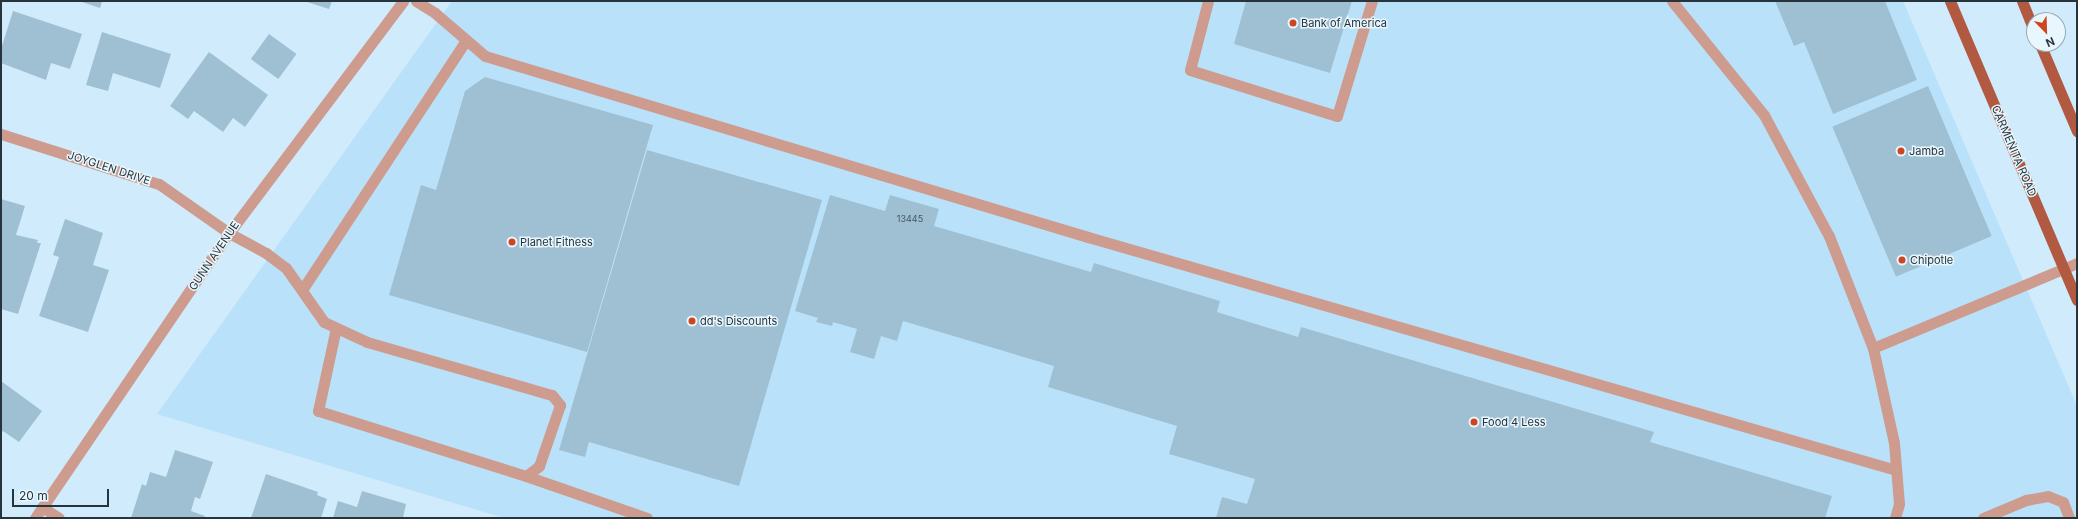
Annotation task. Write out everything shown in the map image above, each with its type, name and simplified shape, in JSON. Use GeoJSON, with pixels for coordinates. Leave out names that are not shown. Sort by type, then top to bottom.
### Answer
{"type":"FeatureCollection","features":[{"type":"Feature","properties":{"kind":"main road","name":"CARMENITA ROAD"},"geometry":{"type":"LineString","coordinates":[[1950,1],[2077,300]]}},
{"type":"Feature","properties":{"kind":"main road"},"geometry":{"type":"LineString","coordinates":[[2023,2],[2027,12]]}},
{"type":"Feature","properties":{"kind":"main road"},"geometry":{"type":"LineString","coordinates":[[2043,52],[2077,131]]}},
{"type":"Feature","properties":{"kind":"street","name":"GUNN AVENUE"},"geometry":{"type":"LineString","coordinates":[[34,518],[229,233],[403,1]]}},
{"type":"Feature","properties":{"kind":"street"},"geometry":{"type":"LineString","coordinates":[[416,1],[435,13],[485,56],[1075,233],[1896,470]]}},
{"type":"Feature","properties":{"kind":"street"},"geometry":{"type":"LineString","coordinates":[[1208,1],[1190,70],[1337,116],[1372,1]]}},
{"type":"Feature","properties":{"kind":"street"},"geometry":{"type":"LineString","coordinates":[[1672,1],[1764,115],[1829,236],[1873,348],[1894,443],[1899,504],[1895,518]]}},
{"type":"Feature","properties":{"kind":"street"},"geometry":{"type":"LineString","coordinates":[[302,290],[466,40]]}},
{"type":"Feature","properties":{"kind":"street","name":"JOYGLEN DRIVE"},"geometry":{"type":"LineString","coordinates":[[1,134],[159,184],[229,233],[266,253],[286,268],[324,322],[336,328],[366,342],[552,395],[560,405],[539,466],[526,476]]}},
{"type":"Feature","properties":{"kind":"street"},"geometry":{"type":"LineString","coordinates":[[1873,348],[2077,263]]}},
{"type":"Feature","properties":{"kind":"street"},"geometry":{"type":"LineString","coordinates":[[336,328],[318,411],[526,476],[647,518]]}},
{"type":"Feature","properties":{"kind":"street"},"geometry":{"type":"LineString","coordinates":[[1983,518],[2026,500],[2048,496],[2063,502],[2069,518]]}},
{"type":"Feature","properties":{"kind":"street"},"geometry":{"type":"LineString","coordinates":[[42,507],[59,518]]}},
{"type":"Feature","properties":{"kind":"shaded area"},"geometry":{"type":"Polygon","coordinates":[[[452,1],[1903,1],[2077,406],[2077,518],[504,518],[157,414],[452,1]]]}},
{"type":"Feature","properties":{"kind":"building"},"geometry":{"type":"Polygon","coordinates":[[[79,1],[102,1],[100,8],[79,1]]]}},
{"type":"Feature","properties":{"kind":"building"},"geometry":{"type":"Polygon","coordinates":[[[304,1],[332,1],[329,9],[304,1]]]}},
{"type":"Feature","properties":{"kind":"building","name":"Bank of America"},"geometry":{"type":"Polygon","coordinates":[[[1246,1],[1352,1],[1330,73],[1234,44],[1246,1]]]}},
{"type":"Feature","properties":{"kind":"building"},"geometry":{"type":"Polygon","coordinates":[[[1775,1],[1885,1],[1917,80],[1833,114],[1804,42],[1794,46],[1775,1]]]}},
{"type":"Feature","properties":{"kind":"building"},"geometry":{"type":"Polygon","coordinates":[[[13,11],[82,34],[70,69],[51,63],[46,80],[1,63],[1,49],[13,11]]]}},
{"type":"Feature","properties":{"kind":"building"},"geometry":{"type":"Polygon","coordinates":[[[102,32],[171,54],[160,88],[113,73],[108,91],[86,85],[102,32]]]}},
{"type":"Feature","properties":{"kind":"building"},"geometry":{"type":"Polygon","coordinates":[[[269,34],[297,54],[278,79],[251,59],[269,34]]]}},
{"type":"Feature","properties":{"kind":"building"},"geometry":{"type":"Polygon","coordinates":[[[209,52],[268,95],[245,127],[233,118],[223,132],[194,111],[188,119],[170,106],[209,52]]]}},
{"type":"Feature","properties":{"kind":"building","name":"Planet Fitness"},"geometry":{"type":"Polygon","coordinates":[[[485,77],[653,125],[587,352],[389,295],[421,185],[436,190],[465,91],[485,77]]]}},
{"type":"Feature","properties":{"kind":"building"},"geometry":{"type":"Polygon","coordinates":[[[1928,86],[1992,236],[1896,277],[1832,127],[1928,86]]]}},
{"type":"Feature","properties":{"kind":"building","name":"dd's Discounts"},"geometry":{"type":"Polygon","coordinates":[[[647,150],[822,200],[739,486],[589,442],[585,457],[559,450],[647,150]]]}},
{"type":"Feature","properties":{"kind":"building"},"geometry":{"type":"Polygon","coordinates":[[[830,195],[885,211],[890,195],[939,209],[934,226],[1091,272],[1094,263],[1220,301],[1217,312],[1298,337],[1301,327],[1654,432],[1650,442],[1832,496],[1825,518],[1216,518],[1222,497],[1247,504],[1255,479],[1169,454],[1177,426],[1048,387],[1054,366],[903,321],[897,341],[881,336],[874,359],[850,352],[857,329],[833,322],[832,326],[816,322],[818,318],[795,311],[830,195]]]}},
{"type":"Feature","properties":{"kind":"building"},"geometry":{"type":"Polygon","coordinates":[[[1,199],[25,206],[16,235],[38,240],[37,243],[41,243],[18,314],[1,309],[1,199]]]}},
{"type":"Feature","properties":{"kind":"building"},"geometry":{"type":"Polygon","coordinates":[[[65,219],[103,233],[93,265],[109,270],[88,332],[39,316],[59,257],[53,255],[65,219]]]}},
{"type":"Feature","properties":{"kind":"building"},"geometry":{"type":"Polygon","coordinates":[[[1,381],[42,411],[19,442],[3,431],[1,433],[1,381]]]}},
{"type":"Feature","properties":{"kind":"building"},"geometry":{"type":"Polygon","coordinates":[[[175,450],[213,462],[200,499],[195,497],[191,511],[205,516],[204,518],[131,518],[142,484],[146,486],[150,472],[166,477],[175,450]]]}},
{"type":"Feature","properties":{"kind":"building"},"geometry":{"type":"Polygon","coordinates":[[[266,474],[318,492],[317,495],[327,499],[321,518],[251,518],[266,474]]]}},
{"type":"Feature","properties":{"kind":"building"},"geometry":{"type":"Polygon","coordinates":[[[362,491],[406,504],[403,518],[333,518],[338,501],[357,507],[362,491]]]}},
{"type":"Feature","properties":{"kind":"place","name":"Bank of America"},"geometry":{"type":"Point","coordinates":[1293,23]}},
{"type":"Feature","properties":{"kind":"place","name":"Jamba"},"geometry":{"type":"Point","coordinates":[1901,151]}},
{"type":"Feature","properties":{"kind":"place","name":"Planet Fitness"},"geometry":{"type":"Point","coordinates":[512,242]}},
{"type":"Feature","properties":{"kind":"place","name":"Chipotle"},"geometry":{"type":"Point","coordinates":[1902,260]}},
{"type":"Feature","properties":{"kind":"place","name":"dd's Discounts"},"geometry":{"type":"Point","coordinates":[692,321]}},
{"type":"Feature","properties":{"kind":"place","name":"Food 4 Less"},"geometry":{"type":"Point","coordinates":[1474,422]}}]}
